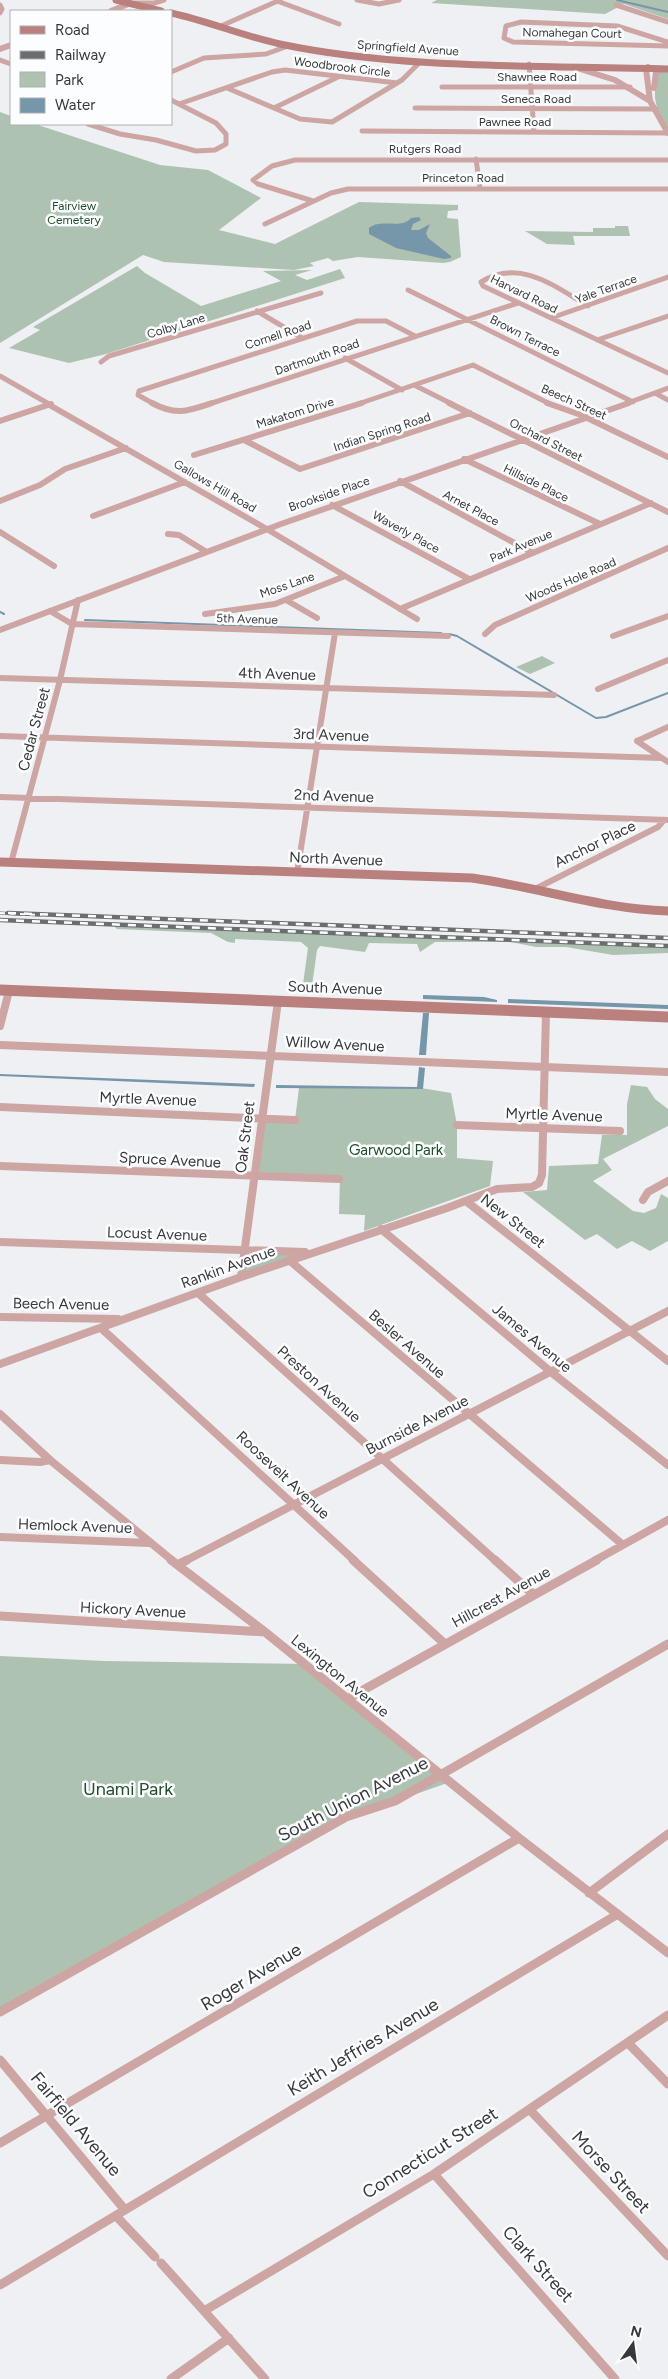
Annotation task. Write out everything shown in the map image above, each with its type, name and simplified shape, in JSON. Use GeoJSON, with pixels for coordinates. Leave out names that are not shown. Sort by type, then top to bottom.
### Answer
{"type":"FeatureCollection","features":[{"type":"Feature","properties":{"kind":"main road"},"geometry":{"type":"LineString","coordinates":[[116,0],[128,4],[145,3],[158,10]]}},
{"type":"Feature","properties":{"kind":"main road","name":"Springfield Avenue"},"geometry":{"type":"LineString","coordinates":[[172,14],[222,26],[288,46],[420,62],[667,68]]}},
{"type":"Feature","properties":{"kind":"main road","name":"North Avenue"},"geometry":{"type":"LineString","coordinates":[[5,862],[472,878],[537,888],[625,908],[668,911]]}},
{"type":"Feature","properties":{"kind":"main road","name":"South Avenue"},"geometry":{"type":"LineString","coordinates":[[5,991],[668,1017]]}},
{"type":"Feature","properties":{"kind":"street"},"geometry":{"type":"LineString","coordinates":[[113,10],[128,4],[145,3],[148,6],[154,2],[164,0]]}},
{"type":"Feature","properties":{"kind":"street"},"geometry":{"type":"LineString","coordinates":[[357,0],[379,4],[399,0]]}},
{"type":"Feature","properties":{"kind":"street"},"geometry":{"type":"LineString","coordinates":[[222,26],[279,1],[339,24]]}},
{"type":"Feature","properties":{"kind":"street"},"geometry":{"type":"LineString","coordinates":[[0,5],[2,9],[0,13]]}},
{"type":"Feature","properties":{"kind":"street"},"geometry":{"type":"LineString","coordinates":[[616,5],[668,22]]}},
{"type":"Feature","properties":{"kind":"street","name":"Nomahegan Court"},"geometry":{"type":"LineString","coordinates":[[510,24],[617,26],[668,44],[513,42],[504,38],[506,26],[510,24]]}},
{"type":"Feature","properties":{"kind":"street"},"geometry":{"type":"LineString","coordinates":[[172,72],[204,58],[266,54],[288,46]]}},
{"type":"Feature","properties":{"kind":"street","name":"Woodbrook Circle"},"geometry":{"type":"LineString","coordinates":[[227,88],[300,118],[332,122],[397,83],[420,62]]}},
{"type":"Feature","properties":{"kind":"street"},"geometry":{"type":"LineString","coordinates":[[529,64],[534,132]]}},
{"type":"Feature","properties":{"kind":"street"},"geometry":{"type":"LineString","coordinates":[[548,64],[598,73],[633,87],[650,101],[668,133]]}},
{"type":"Feature","properties":{"kind":"street"},"geometry":{"type":"LineString","coordinates":[[648,67],[651,70],[656,109]]}},
{"type":"Feature","properties":{"kind":"street"},"geometry":{"type":"LineString","coordinates":[[648,67],[646,69],[650,101]]}},
{"type":"Feature","properties":{"kind":"street"},"geometry":{"type":"LineString","coordinates":[[654,88],[656,72],[667,68]]}},
{"type":"Feature","properties":{"kind":"street","name":"Woodbrook Circle"},"geometry":{"type":"LineString","coordinates":[[179,104],[272,72],[285,70],[397,83]]}},
{"type":"Feature","properties":{"kind":"street"},"geometry":{"type":"LineString","coordinates":[[274,108],[339,76]]}},
{"type":"Feature","properties":{"kind":"street","name":"Shawnee Road"},"geometry":{"type":"LineString","coordinates":[[442,87],[633,87]]}},
{"type":"Feature","properties":{"kind":"street"},"geometry":{"type":"LineString","coordinates":[[91,125],[120,134],[156,140],[196,151],[215,150],[224,146],[228,139],[222,128],[172,100]]}},
{"type":"Feature","properties":{"kind":"street","name":"Seneca Road"},"geometry":{"type":"LineString","coordinates":[[415,108],[656,109]]}},
{"type":"Feature","properties":{"kind":"street","name":"Pawnee Road"},"geometry":{"type":"LineString","coordinates":[[362,131],[668,133]]}},
{"type":"Feature","properties":{"kind":"street"},"geometry":{"type":"LineString","coordinates":[[476,159],[480,188]]}},
{"type":"Feature","properties":{"kind":"street","name":"Rutgers Road"},"geometry":{"type":"LineString","coordinates":[[313,202],[253,180],[262,172],[288,160],[668,160]]}},
{"type":"Feature","properties":{"kind":"street","name":"Princeton Road"},"geometry":{"type":"LineString","coordinates":[[265,224],[331,193],[348,189],[668,189]]}},
{"type":"Feature","properties":{"kind":"street","name":"Harvard Road"},"geometry":{"type":"LineString","coordinates":[[588,306],[524,272],[503,272],[481,282],[483,286],[668,374]]}},
{"type":"Feature","properties":{"kind":"street","name":"Yale Terrace"},"geometry":{"type":"LineString","coordinates":[[551,318],[668,277]]}},
{"type":"Feature","properties":{"kind":"street","name":"Brown Terrace"},"geometry":{"type":"LineString","coordinates":[[408,290],[470,319],[633,402]]}},
{"type":"Feature","properties":{"kind":"street","name":"Colby Lane"},"geometry":{"type":"LineString","coordinates":[[101,362],[109,356],[322,293]]}},
{"type":"Feature","properties":{"kind":"street","name":"Dartmouth Road"},"geometry":{"type":"LineString","coordinates":[[146,388],[138,391],[140,397],[166,411],[186,412],[345,358],[518,303]]}},
{"type":"Feature","properties":{"kind":"street"},"geometry":{"type":"LineString","coordinates":[[257,311],[302,338]]}},
{"type":"Feature","properties":{"kind":"street"},"geometry":{"type":"LineString","coordinates":[[597,340],[668,316]]}},
{"type":"Feature","properties":{"kind":"street","name":"Cornell Road"},"geometry":{"type":"LineString","coordinates":[[146,388],[357,321],[368,319],[391,323],[415,336]]}},
{"type":"Feature","properties":{"kind":"street"},"geometry":{"type":"LineString","coordinates":[[345,358],[402,390]]}},
{"type":"Feature","properties":{"kind":"street","name":"Beech Street"},"geometry":{"type":"LineString","coordinates":[[416,386],[474,365],[554,406],[588,418],[668,457]]}},
{"type":"Feature","properties":{"kind":"street","name":"Gallows Hill Road"},"geometry":{"type":"LineString","coordinates":[[0,376],[265,528],[417,619]]}},
{"type":"Feature","properties":{"kind":"street","name":"Makatom Drive"},"geometry":{"type":"LineString","coordinates":[[194,455],[416,386]]}},
{"type":"Feature","properties":{"kind":"street","name":"Orchard Street"},"geometry":{"type":"LineString","coordinates":[[416,386],[668,512]]}},
{"type":"Feature","properties":{"kind":"street","name":"Brookside Place"},"geometry":{"type":"LineString","coordinates":[[0,630],[265,528],[588,418],[668,388]]}},
{"type":"Feature","properties":{"kind":"street"},"geometry":{"type":"LineString","coordinates":[[655,393],[668,400]]}},
{"type":"Feature","properties":{"kind":"street"},"geometry":{"type":"LineString","coordinates":[[0,421],[51,404]]}},
{"type":"Feature","properties":{"kind":"street","name":"Indian Spring Road"},"geometry":{"type":"LineString","coordinates":[[244,440],[300,469],[470,413]]}},
{"type":"Feature","properties":{"kind":"street"},"geometry":{"type":"LineString","coordinates":[[0,500],[40,486],[65,469],[126,448]]}},
{"type":"Feature","properties":{"kind":"street","name":"Hillside Place"},"geometry":{"type":"LineString","coordinates":[[464,459],[600,524]]}},
{"type":"Feature","properties":{"kind":"street","name":"Arnet Place"},"geometry":{"type":"LineString","coordinates":[[400,481],[533,553]]}},
{"type":"Feature","properties":{"kind":"street"},"geometry":{"type":"LineString","coordinates":[[93,516],[185,482]]}},
{"type":"Feature","properties":{"kind":"street","name":"Park Avenue"},"geometry":{"type":"LineString","coordinates":[[400,608],[650,503]]}},
{"type":"Feature","properties":{"kind":"street","name":"Waverly Place"},"geometry":{"type":"LineString","coordinates":[[332,505],[469,580]]}},
{"type":"Feature","properties":{"kind":"street"},"geometry":{"type":"LineString","coordinates":[[0,532],[54,566]]}},
{"type":"Feature","properties":{"kind":"street"},"geometry":{"type":"LineString","coordinates":[[168,534],[179,536],[205,551]]}},
{"type":"Feature","properties":{"kind":"street","name":"Woods Hole Road"},"geometry":{"type":"LineString","coordinates":[[485,634],[495,625],[668,548]]}},
{"type":"Feature","properties":{"kind":"street","name":"Moss Lane"},"geometry":{"type":"LineString","coordinates":[[205,614],[261,606],[286,600],[345,576]]}},
{"type":"Feature","properties":{"kind":"street","name":"Cedar Street"},"geometry":{"type":"LineString","coordinates":[[5,862],[29,798],[60,680],[78,600]]}},
{"type":"Feature","properties":{"kind":"street"},"geometry":{"type":"LineString","coordinates":[[286,600],[317,618]]}},
{"type":"Feature","properties":{"kind":"street","name":"5th Avenue"},"geometry":{"type":"LineString","coordinates":[[50,611],[72,624],[448,636]]}},
{"type":"Feature","properties":{"kind":"street"},"geometry":{"type":"LineString","coordinates":[[612,636],[623,634],[668,616]]}},
{"type":"Feature","properties":{"kind":"street"},"geometry":{"type":"LineString","coordinates":[[297,873],[335,633]]}},
{"type":"Feature","properties":{"kind":"street"},"geometry":{"type":"LineString","coordinates":[[598,689],[668,660]]}},
{"type":"Feature","properties":{"kind":"street","name":"4th Avenue"},"geometry":{"type":"LineString","coordinates":[[0,678],[554,695]]}},
{"type":"Feature","properties":{"kind":"street"},"geometry":{"type":"LineString","coordinates":[[668,727],[637,741],[668,762]]}},
{"type":"Feature","properties":{"kind":"street","name":"3rd Avenue"},"geometry":{"type":"LineString","coordinates":[[0,736],[661,758]]}},
{"type":"Feature","properties":{"kind":"street","name":"2nd Avenue"},"geometry":{"type":"LineString","coordinates":[[0,798],[666,820]]}},
{"type":"Feature","properties":{"kind":"street","name":"Anchor Place"},"geometry":{"type":"LineString","coordinates":[[537,888],[658,827],[666,820]]}},
{"type":"Feature","properties":{"kind":"street"},"geometry":{"type":"LineString","coordinates":[[0,1026],[5,991]]}},
{"type":"Feature","properties":{"kind":"street","name":"Oak Street"},"geometry":{"type":"LineString","coordinates":[[241,1277],[269,1055],[278,1001]]}},
{"type":"Feature","properties":{"kind":"street","name":"New Street"},"geometry":{"type":"LineString","coordinates":[[466,1201],[502,1187],[526,1187],[539,1183],[542,1175],[546,1012]]}},
{"type":"Feature","properties":{"kind":"street","name":"Willow Avenue"},"geometry":{"type":"LineString","coordinates":[[0,1045],[668,1072]]}},
{"type":"Feature","properties":{"kind":"street","name":"Myrtle Avenue"},"geometry":{"type":"LineString","coordinates":[[0,1107],[261,1117],[295,1120]]}},
{"type":"Feature","properties":{"kind":"street","name":"Myrtle Avenue"},"geometry":{"type":"LineString","coordinates":[[457,1125],[620,1131]]}},
{"type":"Feature","properties":{"kind":"street","name":"Spruce Avenue"},"geometry":{"type":"LineString","coordinates":[[0,1166],[339,1180]]}},
{"type":"Feature","properties":{"kind":"street"},"geometry":{"type":"LineString","coordinates":[[643,1200],[653,1188],[668,1181]]}},
{"type":"Feature","properties":{"kind":"street","name":"New Street"},"geometry":{"type":"LineString","coordinates":[[466,1201],[668,1361]]}},
{"type":"Feature","properties":{"kind":"street","name":"Rankin Avenue"},"geometry":{"type":"LineString","coordinates":[[0,1364],[289,1260],[466,1201]]}},
{"type":"Feature","properties":{"kind":"street","name":"James Avenue"},"geometry":{"type":"LineString","coordinates":[[381,1229],[551,1372],[668,1464]]}},
{"type":"Feature","properties":{"kind":"street","name":"Locust Avenue"},"geometry":{"type":"LineString","coordinates":[[0,1242],[312,1252]]}},
{"type":"Feature","properties":{"kind":"street","name":"Besler Avenue"},"geometry":{"type":"LineString","coordinates":[[289,1260],[623,1545]]}},
{"type":"Feature","properties":{"kind":"street","name":"Preston Avenue"},"geometry":{"type":"LineString","coordinates":[[198,1293],[534,1595]]}},
{"type":"Feature","properties":{"kind":"street","name":"Burnside Avenue"},"geometry":{"type":"LineString","coordinates":[[178,1564],[668,1311]]}},
{"type":"Feature","properties":{"kind":"street","name":"Beech Avenue"},"geometry":{"type":"LineString","coordinates":[[0,1317],[122,1319]]}},
{"type":"Feature","properties":{"kind":"street","name":"Roosevelt Avenue"},"geometry":{"type":"LineString","coordinates":[[101,1328],[445,1644]]}},
{"type":"Feature","properties":{"kind":"street","name":"Lexington Avenue"},"geometry":{"type":"LineString","coordinates":[[0,1414],[50,1460],[149,1542],[265,1632],[519,1838],[668,1953]]}},
{"type":"Feature","properties":{"kind":"street"},"geometry":{"type":"LineString","coordinates":[[0,1460],[40,1462],[50,1460]]}},
{"type":"Feature","properties":{"kind":"street","name":"Hillcrest Avenue"},"geometry":{"type":"LineString","coordinates":[[347,1699],[668,1520]]}},
{"type":"Feature","properties":{"kind":"street","name":"Hemlock Avenue"},"geometry":{"type":"LineString","coordinates":[[0,1537],[149,1542]]}},
{"type":"Feature","properties":{"kind":"street","name":"Hickory Avenue"},"geometry":{"type":"LineString","coordinates":[[0,1616],[265,1632]]}},
{"type":"Feature","properties":{"kind":"street","name":"South Union Avenue"},"geometry":{"type":"LineString","coordinates":[[0,2012],[346,1817],[395,1800],[668,1644]]}},
{"type":"Feature","properties":{"kind":"street"},"geometry":{"type":"LineString","coordinates":[[590,1893],[668,1834]]}},
{"type":"Feature","properties":{"kind":"street","name":"Roger Avenue"},"geometry":{"type":"LineString","coordinates":[[0,2143],[519,1838]]}},
{"type":"Feature","properties":{"kind":"street","name":"Keith Jeffries Avenue"},"geometry":{"type":"LineString","coordinates":[[3,2282],[618,1914]]}},
{"type":"Feature","properties":{"kind":"street","name":"Connecticut Street"},"geometry":{"type":"LineString","coordinates":[[204,2311],[434,2174],[668,2016]]}},
{"type":"Feature","properties":{"kind":"street"},"geometry":{"type":"LineString","coordinates":[[628,2043],[668,2084]]}},
{"type":"Feature","properties":{"kind":"street","name":"Fairfield Avenue"},"geometry":{"type":"LineString","coordinates":[[0,2060],[47,2116],[158,2260],[265,2379]]}},
{"type":"Feature","properties":{"kind":"street","name":"Morse Street"},"geometry":{"type":"LineString","coordinates":[[530,2110],[668,2256]]}},
{"type":"Feature","properties":{"kind":"street","name":"Clark Street"},"geometry":{"type":"LineString","coordinates":[[434,2174],[615,2379]]}},
{"type":"Feature","properties":{"kind":"street"},"geometry":{"type":"LineString","coordinates":[[171,2379],[229,2338]]}},
{"type":"Feature","properties":{"kind":"green space"},"geometry":{"type":"Polygon","coordinates":[[[437,0],[668,0],[668,19],[624,4],[605,14],[431,3],[437,0]]]}},
{"type":"Feature","properties":{"kind":"green space"},"geometry":{"type":"Polygon","coordinates":[[[668,71],[668,133],[656,104],[655,90],[659,73],[668,71]]]}},
{"type":"Feature","properties":{"kind":"green space","name":"Fairview Cemetery"},"geometry":{"type":"Polygon","coordinates":[[[0,112],[10,116],[10,125],[38,125],[160,165],[208,170],[261,198],[219,230],[275,244],[359,202],[458,205],[458,210],[448,211],[447,218],[458,219],[461,257],[450,262],[358,257],[333,261],[328,258],[310,263],[314,266],[294,270],[164,262],[143,255],[0,343],[0,112]]]}},
{"type":"Feature","properties":{"kind":"green space"},"geometry":{"type":"Polygon","coordinates":[[[615,226],[628,226],[630,236],[573,236],[575,245],[547,244],[525,231],[593,232],[593,228],[615,228],[615,226]]]}},
{"type":"Feature","properties":{"kind":"green space"},"geometry":{"type":"Polygon","coordinates":[[[137,266],[145,273],[201,306],[281,281],[263,271],[312,270],[295,275],[307,280],[340,269],[345,278],[106,354],[69,363],[9,348],[40,330],[33,327],[137,266]]]}},
{"type":"Feature","properties":{"kind":"green space"},"geometry":{"type":"Polygon","coordinates":[[[542,656],[555,663],[530,674],[516,667],[542,656]]]}},
{"type":"Feature","properties":{"kind":"green space"},"geometry":{"type":"Polygon","coordinates":[[[113,925],[668,946],[668,953],[613,955],[566,947],[536,947],[511,942],[435,942],[420,952],[417,944],[369,943],[365,952],[320,946],[317,950],[311,993],[290,992],[297,984],[303,984],[308,948],[301,942],[235,939],[235,943],[228,942],[211,933],[117,929],[113,925]]]}},
{"type":"Feature","properties":{"kind":"green space"},"geometry":{"type":"Polygon","coordinates":[[[631,1085],[647,1087],[655,1099],[668,1109],[668,1126],[603,1159],[612,1170],[593,1181],[633,1211],[644,1213],[656,1208],[661,1194],[668,1198],[668,1241],[650,1251],[632,1241],[617,1249],[597,1234],[585,1240],[523,1192],[547,1190],[549,1166],[598,1164],[602,1135],[627,1135],[627,1104],[631,1085]]]}},
{"type":"Feature","properties":{"kind":"green space","name":"Garwood Park"},"geometry":{"type":"Polygon","coordinates":[[[299,1088],[421,1088],[451,1093],[457,1125],[457,1158],[493,1161],[490,1186],[364,1231],[365,1215],[339,1214],[340,1176],[255,1172],[261,1122],[295,1120],[299,1088]]]}},
{"type":"Feature","properties":{"kind":"green space"},"geometry":{"type":"Polygon","coordinates":[[[244,1250],[312,1252],[241,1277],[244,1250]]]}},
{"type":"Feature","properties":{"kind":"green space","name":"Unami Park"},"geometry":{"type":"Polygon","coordinates":[[[0,1656],[104,1661],[307,1664],[450,1782],[323,1827],[0,2011],[0,1656]]]}},
{"type":"Feature","properties":{"kind":"water"},"geometry":{"type":"Polygon","coordinates":[[[419,217],[421,220],[413,224],[411,230],[419,230],[430,224],[426,233],[428,238],[451,256],[451,258],[444,259],[396,248],[369,234],[369,228],[374,225],[397,224],[419,217]]]}},
{"type":"Feature","properties":{"kind":"water"},"geometry":{"type":"Polygon","coordinates":[[[423,995],[484,997],[497,1000],[497,1002],[423,999],[423,995]]]}},
{"type":"Feature","properties":{"kind":"water"},"geometry":{"type":"Polygon","coordinates":[[[508,999],[668,1005],[668,1009],[508,1003],[508,999]]]}},
{"type":"Feature","properties":{"kind":"water"},"geometry":{"type":"Polygon","coordinates":[[[423,1013],[429,1013],[426,1055],[419,1055],[423,1013]]]}},
{"type":"Feature","properties":{"kind":"water"},"geometry":{"type":"Polygon","coordinates":[[[419,1067],[425,1068],[423,1089],[276,1088],[276,1085],[417,1087],[419,1067]]]}},
{"type":"Feature","properties":{"kind":"water"},"geometry":{"type":"Polygon","coordinates":[[[0,1074],[255,1084],[254,1087],[0,1076],[0,1074]]]}},
{"type":"Feature","properties":{"kind":"waterway"},"geometry":{"type":"LineString","coordinates":[[617,0],[668,12]]}},
{"type":"Feature","properties":{"kind":"waterway"},"geometry":{"type":"LineString","coordinates":[[0,612],[4,614]]}},
{"type":"Feature","properties":{"kind":"waterway"},"geometry":{"type":"LineString","coordinates":[[85,620],[441,633]]}},
{"type":"Feature","properties":{"kind":"waterway"},"geometry":{"type":"LineString","coordinates":[[449,634],[457,636],[596,718],[606,717],[668,693]]}},
{"type":"Feature","properties":{"kind":"railway"},"geometry":{"type":"LineString","coordinates":[[0,913],[41,915]]}},
{"type":"Feature","properties":{"kind":"railway"},"geometry":{"type":"LineString","coordinates":[[8,913],[668,938]]}},
{"type":"Feature","properties":{"kind":"railway"},"geometry":{"type":"LineString","coordinates":[[0,920],[668,946]]}}]}
